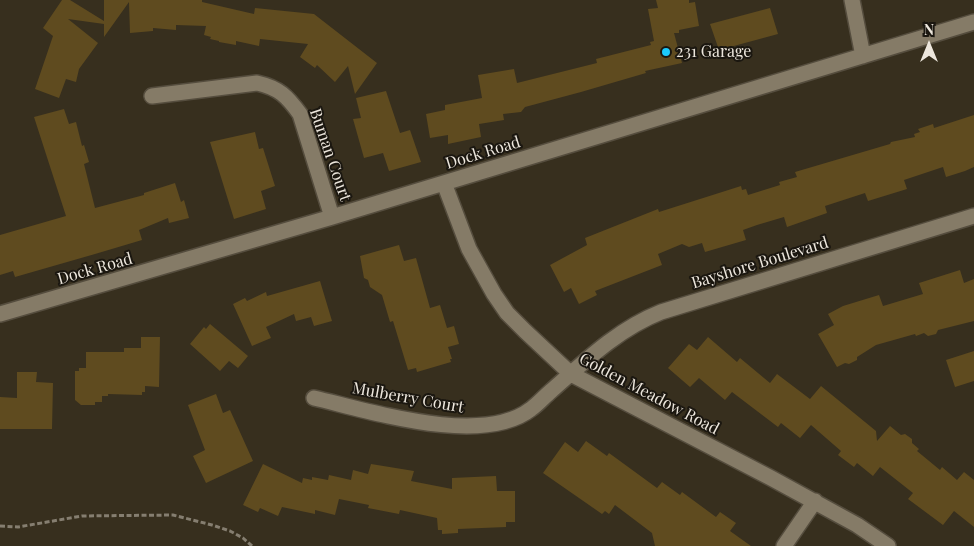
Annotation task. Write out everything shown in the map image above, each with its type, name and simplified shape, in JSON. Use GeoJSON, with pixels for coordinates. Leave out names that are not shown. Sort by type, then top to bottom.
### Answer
{"type":"FeatureCollection","features":[{"type":"Feature","properties":{"kind":"street"},"geometry":{"type":"LineString","coordinates":[[852,0],[863,56]]}},
{"type":"Feature","properties":{"kind":"street","name":"Dock Road"},"geometry":{"type":"LineString","coordinates":[[0,314],[332,217],[974,22]]}},
{"type":"Feature","properties":{"kind":"street","name":"Buman Court"},"geometry":{"type":"LineString","coordinates":[[152,96],[256,82],[271,86],[281,92],[300,114],[332,217]]}},
{"type":"Feature","properties":{"kind":"street","name":"Golden Meadow Road"},"geometry":{"type":"LineString","coordinates":[[444,183],[469,249],[494,294],[507,313],[571,374],[814,501],[858,525],[888,546]]}},
{"type":"Feature","properties":{"kind":"street","name":"Bayshore Boulevard"},"geometry":{"type":"LineString","coordinates":[[571,374],[623,331],[648,317],[974,216]]}},
{"type":"Feature","properties":{"kind":"street","name":"Mulberry Court"},"geometry":{"type":"LineString","coordinates":[[314,398],[398,418],[467,427],[491,425],[513,420],[531,410],[571,374]]}},
{"type":"Feature","properties":{"kind":"street"},"geometry":{"type":"LineString","coordinates":[[784,546],[814,501]]}},
{"type":"Feature","properties":{"kind":"path"},"geometry":{"type":"LineString","coordinates":[[0,526],[18,526],[82,516],[173,515],[212,525],[230,532],[243,538],[252,546]]}},
{"type":"Feature","properties":{"kind":"building"},"geometry":{"type":"Polygon","coordinates":[[[62,0],[70,0],[104,21],[104,0],[202,0],[202,2],[254,14],[255,8],[314,14],[377,63],[355,94],[348,66],[335,82],[317,65],[315,68],[300,57],[308,44],[260,39],[259,46],[236,41],[236,45],[219,42],[204,35],[206,26],[176,25],[176,30],[153,28],[153,31],[130,33],[129,2],[104,37],[104,24],[68,19],[98,43],[79,69],[76,82],[66,79],[59,98],[35,89],[53,36],[43,28],[62,0]]]}},
{"type":"Feature","properties":{"kind":"building"},"geometry":{"type":"Polygon","coordinates":[[[656,0],[689,0],[689,3],[695,2],[699,26],[679,30],[679,33],[674,33],[682,63],[645,71],[646,73],[525,107],[521,112],[503,114],[504,120],[479,124],[481,137],[448,144],[448,135],[430,138],[426,114],[445,110],[445,105],[482,98],[478,75],[514,69],[517,83],[597,63],[596,59],[651,45],[650,42],[654,41],[648,9],[658,8],[656,0]]]}},
{"type":"Feature","properties":{"kind":"building"},"geometry":{"type":"Polygon","coordinates":[[[770,8],[778,34],[719,50],[710,24],[770,8]]]}},
{"type":"Feature","properties":{"kind":"building"},"geometry":{"type":"Polygon","coordinates":[[[386,91],[400,133],[410,130],[421,162],[389,171],[383,153],[364,158],[353,119],[361,118],[356,98],[386,91]]]}},
{"type":"Feature","properties":{"kind":"building"},"geometry":{"type":"Polygon","coordinates":[[[64,109],[69,124],[76,122],[82,146],[84,145],[89,162],[84,164],[95,208],[144,195],[144,193],[175,183],[181,202],[184,200],[189,218],[169,223],[168,218],[139,230],[142,240],[15,277],[13,271],[0,275],[0,235],[66,216],[34,117],[64,109]]]}},
{"type":"Feature","properties":{"kind":"building"},"geometry":{"type":"Polygon","coordinates":[[[974,115],[974,167],[965,171],[946,177],[943,167],[904,180],[907,189],[868,201],[865,193],[825,206],[827,213],[787,227],[784,217],[757,225],[743,230],[746,240],[705,252],[702,243],[689,247],[682,244],[658,254],[662,265],[595,291],[597,295],[579,304],[571,288],[564,292],[550,265],[587,245],[585,238],[658,209],[659,212],[741,186],[742,190],[746,189],[748,195],[780,185],[779,182],[797,177],[795,172],[890,144],[891,142],[915,137],[914,134],[920,132],[918,129],[933,124],[934,128],[974,115]]]}},
{"type":"Feature","properties":{"kind":"building"},"geometry":{"type":"Polygon","coordinates":[[[255,132],[259,149],[263,148],[275,186],[261,191],[266,209],[234,219],[210,142],[255,132]]]}},
{"type":"Feature","properties":{"kind":"building"},"geometry":{"type":"Polygon","coordinates":[[[399,245],[404,261],[416,258],[430,308],[440,305],[447,328],[454,326],[459,344],[448,347],[452,359],[450,359],[451,362],[417,372],[416,368],[408,370],[393,321],[390,322],[382,295],[370,287],[368,280],[364,278],[360,256],[399,245]]]}},
{"type":"Feature","properties":{"kind":"building"},"geometry":{"type":"Polygon","coordinates":[[[960,270],[964,283],[974,279],[974,321],[938,330],[936,334],[928,336],[924,333],[916,336],[915,334],[876,345],[857,357],[857,360],[837,367],[818,334],[834,325],[828,314],[843,306],[879,295],[883,306],[923,294],[919,283],[960,270]]]}},
{"type":"Feature","properties":{"kind":"building"},"geometry":{"type":"Polygon","coordinates":[[[320,281],[332,321],[314,326],[311,317],[296,321],[294,314],[266,327],[271,338],[252,346],[233,304],[245,298],[247,301],[266,292],[267,296],[320,281]]]}},
{"type":"Feature","properties":{"kind":"building"},"geometry":{"type":"Polygon","coordinates":[[[210,324],[248,356],[238,368],[229,361],[220,371],[190,344],[204,327],[206,329],[210,324]]]}},
{"type":"Feature","properties":{"kind":"building"},"geometry":{"type":"Polygon","coordinates":[[[141,337],[160,337],[159,387],[145,386],[145,392],[142,392],[142,395],[108,394],[108,396],[102,396],[102,402],[95,402],[95,405],[81,405],[75,400],[75,371],[79,371],[79,368],[86,368],[86,352],[124,352],[124,348],[141,348],[141,337]]]}},
{"type":"Feature","properties":{"kind":"building"},"geometry":{"type":"Polygon","coordinates":[[[708,337],[737,362],[740,358],[770,383],[777,374],[810,399],[821,386],[876,431],[877,441],[890,426],[901,435],[905,434],[912,439],[912,443],[919,449],[917,451],[940,470],[942,467],[957,480],[964,472],[974,480],[974,527],[954,511],[943,525],[908,499],[913,493],[880,467],[873,476],[857,463],[854,467],[838,455],[841,451],[811,425],[800,438],[781,423],[778,427],[732,392],[725,400],[699,378],[690,387],[668,368],[689,344],[697,350],[708,337]]]}},
{"type":"Feature","properties":{"kind":"building"},"geometry":{"type":"Polygon","coordinates":[[[974,351],[974,381],[955,387],[946,360],[974,351]]]}},
{"type":"Feature","properties":{"kind":"building"},"geometry":{"type":"Polygon","coordinates":[[[17,372],[37,372],[36,382],[53,383],[52,429],[0,429],[0,397],[17,398],[17,372]]]}},
{"type":"Feature","properties":{"kind":"building"},"geometry":{"type":"Polygon","coordinates":[[[216,394],[223,413],[230,410],[253,461],[206,483],[193,456],[205,450],[188,405],[216,394]]]}},
{"type":"Feature","properties":{"kind":"building"},"geometry":{"type":"Polygon","coordinates":[[[586,441],[607,456],[609,453],[657,488],[662,482],[680,495],[682,492],[716,517],[720,512],[736,523],[730,531],[751,546],[655,546],[652,533],[615,505],[609,514],[605,511],[602,514],[543,473],[565,442],[578,452],[586,441]]]}},
{"type":"Feature","properties":{"kind":"building"},"geometry":{"type":"Polygon","coordinates":[[[263,464],[302,483],[303,478],[312,480],[312,477],[328,480],[329,475],[351,480],[353,470],[368,474],[371,464],[414,471],[411,481],[452,489],[452,478],[496,476],[497,491],[515,491],[515,522],[506,522],[506,527],[458,529],[458,533],[442,534],[442,530],[438,530],[437,518],[400,510],[399,514],[368,508],[369,505],[339,499],[335,515],[315,510],[315,514],[282,507],[278,516],[260,508],[258,512],[243,505],[263,464]]]}},
{"type":"Feature","properties":{"kind":"place","name":"231 Garage"},"geometry":{"type":"Point","coordinates":[666,52]}}]}
